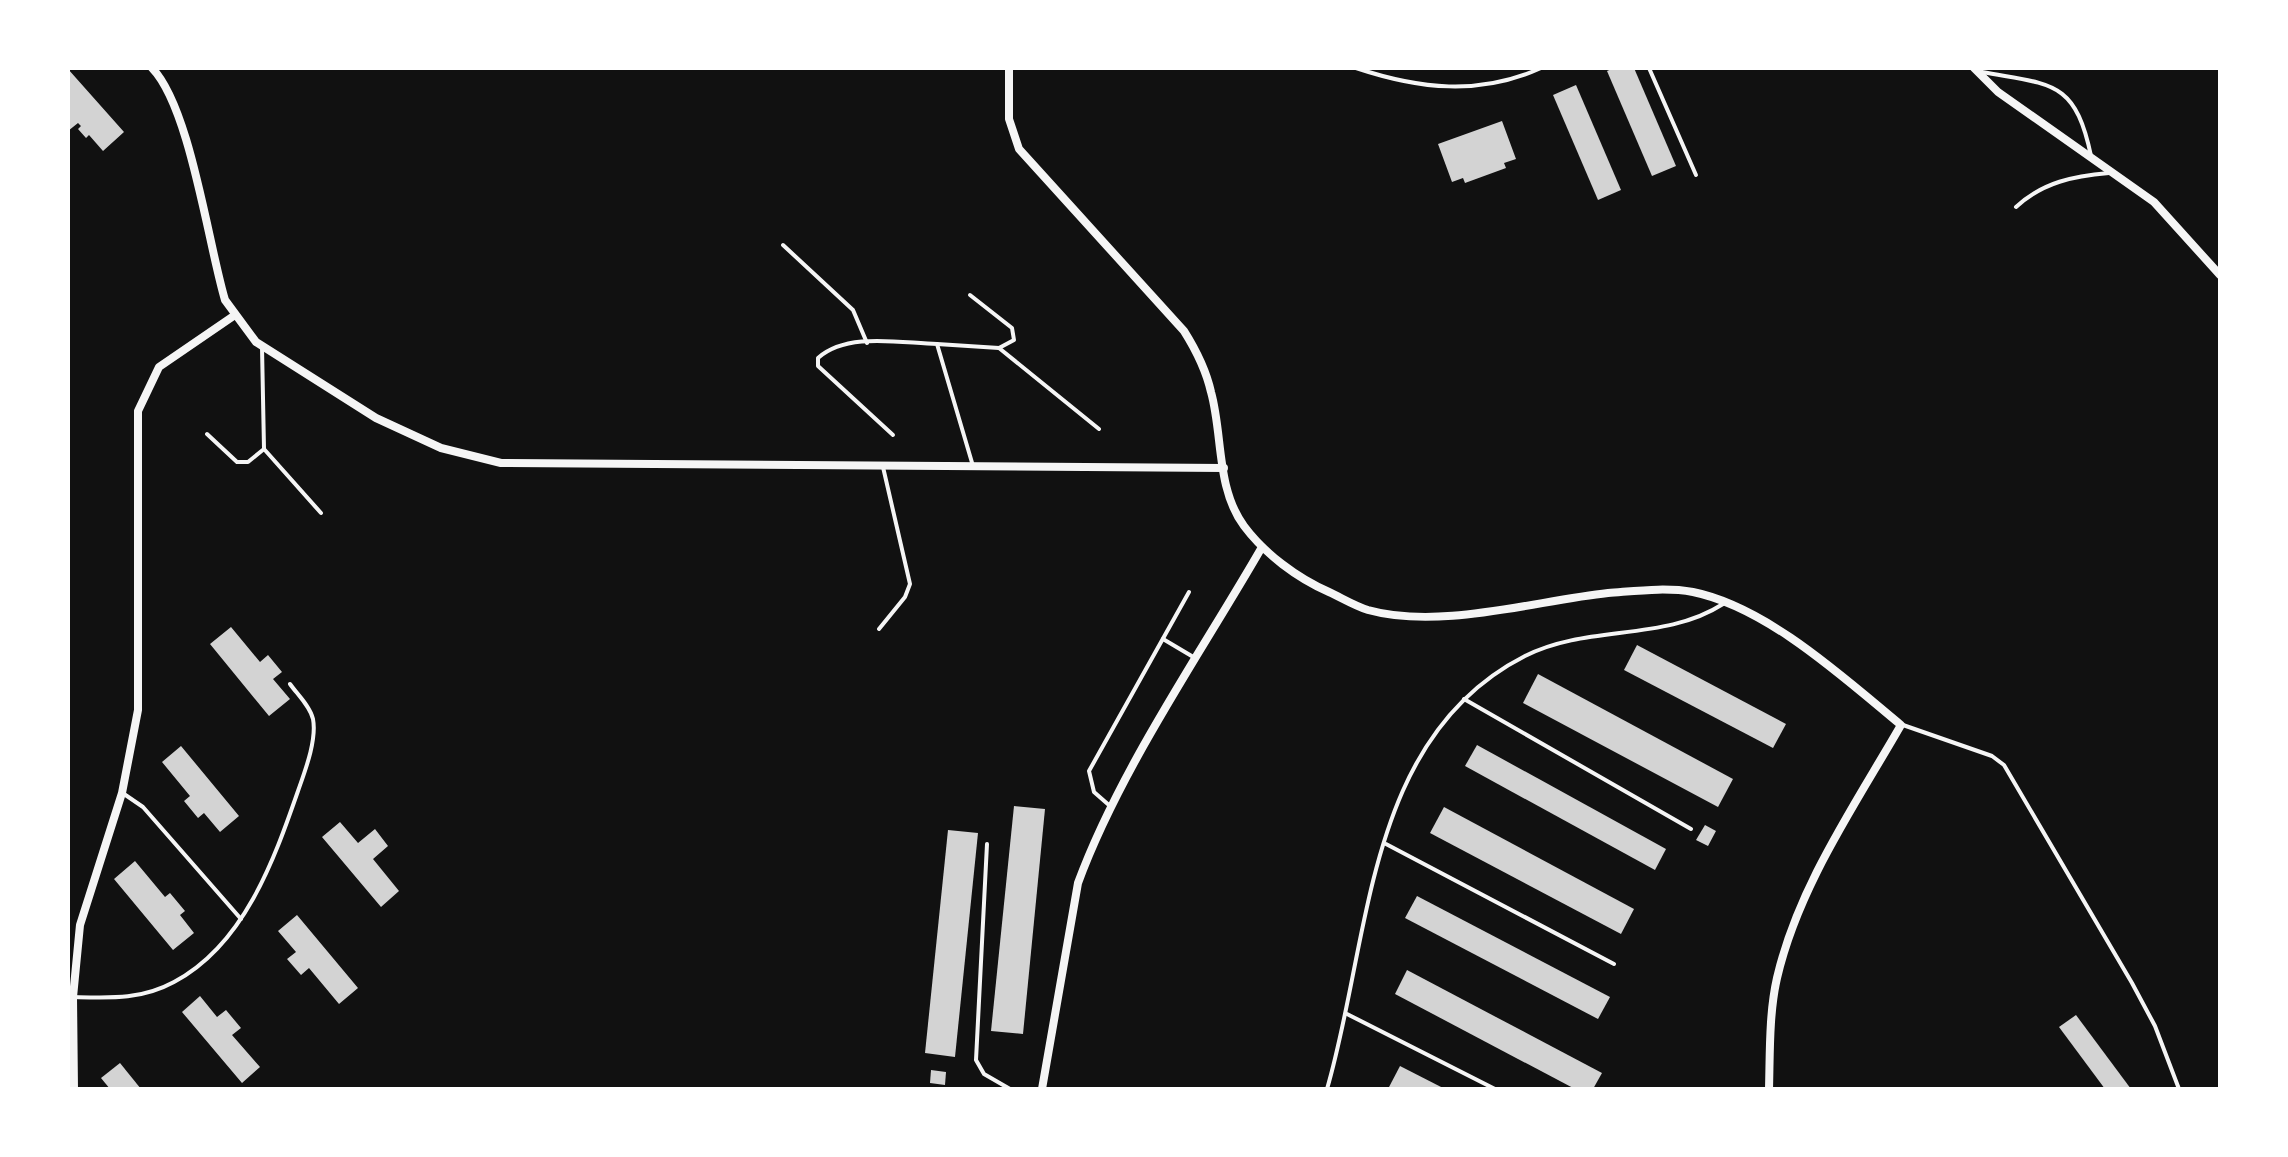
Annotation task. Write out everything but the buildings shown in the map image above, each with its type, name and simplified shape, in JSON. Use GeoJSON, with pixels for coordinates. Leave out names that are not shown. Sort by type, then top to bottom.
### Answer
{"type":"FeatureCollection","features":[{"type":"Feature","properties":{"kind":"street"},"geometry":{"type":"LineString","coordinates":[[152,68],[172,98],[182,127],[216,271],[225,300],[235,315],[262,347],[376,418],[411,436],[470,458],[501,463],[1224,468]]}},
{"type":"Feature","properties":{"kind":"street"},"geometry":{"type":"LineString","coordinates":[[1009,68],[1009,119],[1019,149],[1173,317],[1195,348],[1212,393],[1233,508],[1262,547],[1313,585],[1367,610],[1408,616],[1443,616],[1648,590],[1694,592],[1725,602],[1790,639],[1901,725],[1818,871],[1789,943],[1777,979],[1769,1089]]}},
{"type":"Feature","properties":{"kind":"street"},"geometry":{"type":"LineString","coordinates":[[1975,70],[1998,92],[2154,202],[2220,275]]}},
{"type":"Feature","properties":{"kind":"street"},"geometry":{"type":"LineString","coordinates":[[74,1089],[73,997],[80,925],[122,793],[138,710],[138,411],[159,367],[235,315]]}},
{"type":"Feature","properties":{"kind":"street"},"geometry":{"type":"LineString","coordinates":[[1042,1089],[1078,883],[1110,806],[1262,547]]}},
{"type":"Feature","properties":{"kind":"lane"},"geometry":{"type":"LineString","coordinates":[[1356,68],[1418,84],[1473,87],[1509,83],[1541,68]]}},
{"type":"Feature","properties":{"kind":"lane"},"geometry":{"type":"LineString","coordinates":[[1649,68],[1696,175]]}},
{"type":"Feature","properties":{"kind":"lane"},"geometry":{"type":"LineString","coordinates":[[1975,70],[2036,83],[2069,98],[2080,117],[2091,159]]}},
{"type":"Feature","properties":{"kind":"lane"},"geometry":{"type":"LineString","coordinates":[[2016,207],[2053,183],[2074,176],[2113,173]]}},
{"type":"Feature","properties":{"kind":"lane"},"geometry":{"type":"LineString","coordinates":[[783,245],[853,310],[867,343]]}},
{"type":"Feature","properties":{"kind":"lane"},"geometry":{"type":"LineString","coordinates":[[893,435],[816,362],[836,344],[937,344],[999,348],[1014,340],[1015,333],[970,295]]}},
{"type":"Feature","properties":{"kind":"lane"},"geometry":{"type":"LineString","coordinates":[[937,344],[974,468]]}},
{"type":"Feature","properties":{"kind":"lane"},"geometry":{"type":"LineString","coordinates":[[262,347],[264,449],[321,513]]}},
{"type":"Feature","properties":{"kind":"lane"},"geometry":{"type":"LineString","coordinates":[[999,348],[1099,429]]}},
{"type":"Feature","properties":{"kind":"lane"},"geometry":{"type":"LineString","coordinates":[[207,434],[237,462],[248,462],[264,449]]}},
{"type":"Feature","properties":{"kind":"lane"},"geometry":{"type":"LineString","coordinates":[[879,629],[905,597],[910,584],[883,467]]}},
{"type":"Feature","properties":{"kind":"lane"},"geometry":{"type":"LineString","coordinates":[[1110,806],[1094,792],[1089,771],[1189,592]]}},
{"type":"Feature","properties":{"kind":"lane"},"geometry":{"type":"LineString","coordinates":[[1327,1089],[1385,844],[1406,779],[1425,744],[1464,699],[1525,656],[1564,641],[1681,625],[1725,602]]}},
{"type":"Feature","properties":{"kind":"lane"},"geometry":{"type":"LineString","coordinates":[[1163,639],[1197,659]]}},
{"type":"Feature","properties":{"kind":"lane"},"geometry":{"type":"LineString","coordinates":[[73,997],[129,998],[175,982],[196,967],[241,919],[271,869],[304,773],[314,728],[311,713],[290,684]]}},
{"type":"Feature","properties":{"kind":"lane"},"geometry":{"type":"LineString","coordinates":[[1464,699],[1691,829]]}},
{"type":"Feature","properties":{"kind":"lane"},"geometry":{"type":"LineString","coordinates":[[1901,725],[1992,756],[2004,765],[2132,983],[2155,1026],[2179,1089]]}},
{"type":"Feature","properties":{"kind":"lane"},"geometry":{"type":"LineString","coordinates":[[122,793],[138,802],[241,919]]}},
{"type":"Feature","properties":{"kind":"lane"},"geometry":{"type":"LineString","coordinates":[[987,844],[976,1060],[984,1074],[1010,1089]]}},
{"type":"Feature","properties":{"kind":"lane"},"geometry":{"type":"LineString","coordinates":[[1385,844],[1614,964]]}},
{"type":"Feature","properties":{"kind":"lane"},"geometry":{"type":"LineString","coordinates":[[1346,1014],[1495,1089]]}}]}
